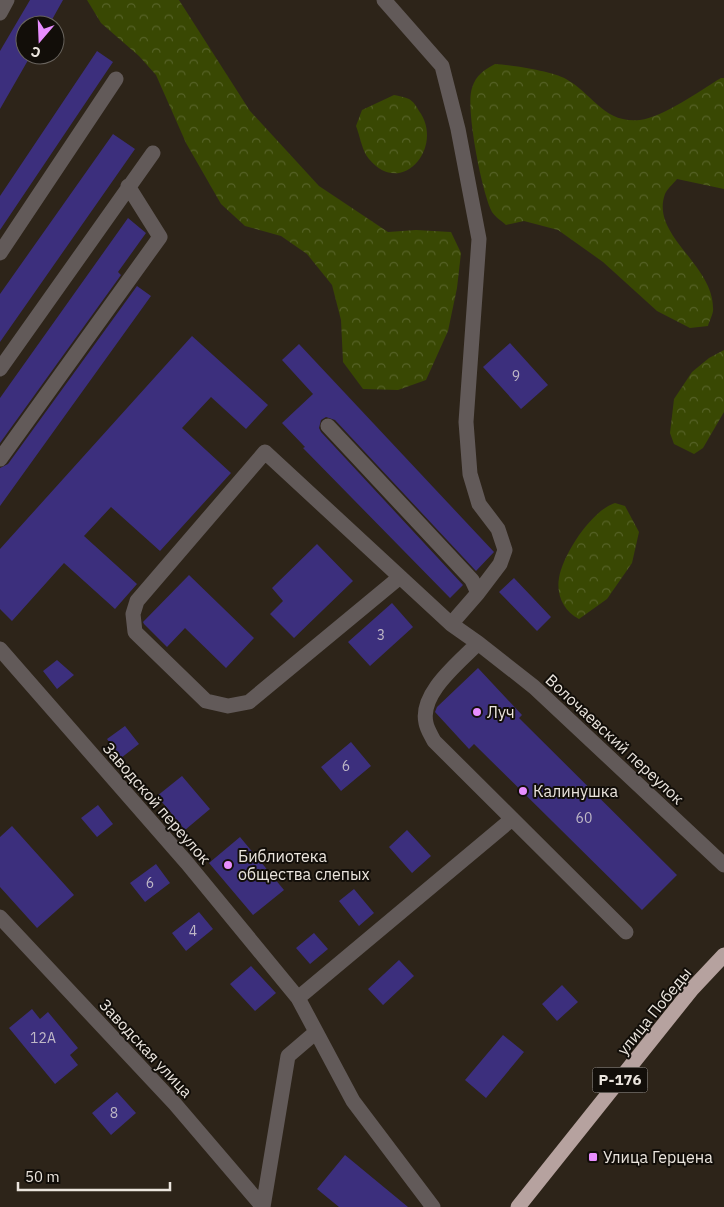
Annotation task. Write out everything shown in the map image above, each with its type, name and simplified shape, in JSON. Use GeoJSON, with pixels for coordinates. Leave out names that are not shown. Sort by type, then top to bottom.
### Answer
{"type":"FeatureCollection","features":[{"type":"Feature","properties":{"kind":"highway","name":"улица Победы"},"geometry":{"type":"LineString","coordinates":[[518,1207],[692,989],[724,955]]}},
{"type":"Feature","properties":{"kind":"street"},"geometry":{"type":"LineString","coordinates":[[0,13],[7,0]]}},
{"type":"Feature","properties":{"kind":"street"},"geometry":{"type":"LineString","coordinates":[[384,0],[442,66],[458,129],[480,239],[466,422],[470,474],[479,504],[498,529],[505,550],[500,564],[451,624]]}},
{"type":"Feature","properties":{"kind":"street"},"geometry":{"type":"LineString","coordinates":[[0,253],[116,79]]}},
{"type":"Feature","properties":{"kind":"street"},"geometry":{"type":"LineString","coordinates":[[0,369],[153,153]]}},
{"type":"Feature","properties":{"kind":"street"},"geometry":{"type":"LineString","coordinates":[[0,459],[160,237],[128,186]]}},
{"type":"Feature","properties":{"kind":"street"},"geometry":{"type":"LineString","coordinates":[[328,426],[472,580],[478,593]]}},
{"type":"Feature","properties":{"kind":"street","name":"Волочаевский переулок"},"geometry":{"type":"LineString","coordinates":[[400,577],[249,702],[228,706],[206,701],[135,632],[133,614],[137,600],[265,452],[451,624],[534,687],[724,865]]}},
{"type":"Feature","properties":{"kind":"street"},"geometry":{"type":"LineString","coordinates":[[478,643],[433,690],[426,706],[426,722],[434,741],[626,932]]}},
{"type":"Feature","properties":{"kind":"street","name":"Заводской переулок"},"geometry":{"type":"LineString","coordinates":[[0,649],[187,862],[298,998],[353,1101],[433,1207]]}},
{"type":"Feature","properties":{"kind":"street"},"geometry":{"type":"LineString","coordinates":[[298,998],[512,819]]}},
{"type":"Feature","properties":{"kind":"street","name":"Заводская улица"},"geometry":{"type":"LineString","coordinates":[[0,917],[175,1104],[263,1207]]}},
{"type":"Feature","properties":{"kind":"street","name":"Заводская улица"},"geometry":{"type":"LineString","coordinates":[[263,1207],[288,1056],[316,1032]]}},
{"type":"Feature","properties":{"kind":"green space"},"geometry":{"type":"Polygon","coordinates":[[[87,0],[179,0],[250,111],[319,186],[388,232],[416,230],[451,232],[461,253],[457,288],[448,331],[426,380],[398,390],[363,389],[343,362],[341,320],[332,285],[307,254],[281,236],[245,226],[221,204],[186,143],[156,75],[139,56],[101,23],[87,0]]]}},
{"type":"Feature","properties":{"kind":"green space"},"geometry":{"type":"Polygon","coordinates":[[[495,64],[532,69],[560,76],[575,85],[608,112],[628,120],[640,120],[660,114],[724,78],[724,189],[677,179],[665,194],[663,209],[666,223],[703,277],[710,292],[713,310],[708,326],[690,328],[657,311],[603,262],[558,230],[524,221],[506,225],[493,214],[479,170],[470,98],[472,88],[478,76],[495,64]]]}},
{"type":"Feature","properties":{"kind":"green space"},"geometry":{"type":"Polygon","coordinates":[[[394,95],[409,99],[415,104],[426,125],[427,139],[423,152],[416,163],[406,171],[394,173],[382,170],[369,159],[363,148],[356,126],[362,110],[394,95]]]}},
{"type":"Feature","properties":{"kind":"green space"},"geometry":{"type":"Polygon","coordinates":[[[724,350],[724,412],[703,448],[694,454],[674,444],[670,433],[674,399],[692,372],[709,358],[724,350]]]}},
{"type":"Feature","properties":{"kind":"green space"},"geometry":{"type":"Polygon","coordinates":[[[615,503],[625,506],[639,532],[632,563],[607,599],[579,619],[569,612],[560,597],[558,584],[562,568],[572,546],[588,523],[606,507],[615,503]]]}},
{"type":"Feature","properties":{"kind":"building"},"geometry":{"type":"Polygon","coordinates":[[[30,0],[63,0],[55,15],[21,15],[30,0]]]}},
{"type":"Feature","properties":{"kind":"building"},"geometry":{"type":"Polygon","coordinates":[[[15,26],[15,65],[25,65],[0,109],[0,51],[15,26]]]}},
{"type":"Feature","properties":{"kind":"building"},"geometry":{"type":"Polygon","coordinates":[[[97,51],[113,62],[0,230],[0,196],[97,51]]]}},
{"type":"Feature","properties":{"kind":"building"},"geometry":{"type":"Polygon","coordinates":[[[113,134],[135,149],[0,342],[0,294],[113,134]]]}},
{"type":"Feature","properties":{"kind":"building"},"geometry":{"type":"Polygon","coordinates":[[[128,218],[146,233],[118,272],[121,275],[0,443],[0,398],[128,218]]]}},
{"type":"Feature","properties":{"kind":"building"},"geometry":{"type":"Polygon","coordinates":[[[137,286],[151,296],[0,506],[0,468],[8,464],[137,286]]]}},
{"type":"Feature","properties":{"kind":"building"},"geometry":{"type":"Polygon","coordinates":[[[192,336],[268,405],[246,429],[211,397],[182,428],[231,473],[160,551],[111,507],[84,536],[137,584],[115,609],[64,563],[12,621],[0,609],[0,549],[192,336]]]}},
{"type":"Feature","properties":{"kind":"building"},"geometry":{"type":"Polygon","coordinates":[[[510,343],[548,385],[521,409],[483,367],[510,343]]]}},
{"type":"Feature","properties":{"kind":"building"},"geometry":{"type":"Polygon","coordinates":[[[299,344],[494,552],[476,571],[335,420],[326,417],[321,420],[319,428],[321,432],[463,585],[450,598],[303,448],[305,447],[282,423],[313,394],[282,360],[299,344]]]}},
{"type":"Feature","properties":{"kind":"building"},"geometry":{"type":"Polygon","coordinates":[[[317,544],[353,581],[294,638],[270,614],[283,601],[272,588],[317,544]]]}},
{"type":"Feature","properties":{"kind":"building"},"geometry":{"type":"Polygon","coordinates":[[[189,575],[254,638],[226,668],[185,628],[167,647],[143,622],[189,575]]]}},
{"type":"Feature","properties":{"kind":"building"},"geometry":{"type":"Polygon","coordinates":[[[514,578],[551,617],[537,631],[499,592],[514,578]]]}},
{"type":"Feature","properties":{"kind":"building"},"geometry":{"type":"Polygon","coordinates":[[[392,603],[413,627],[370,666],[348,642],[392,603]]]}},
{"type":"Feature","properties":{"kind":"building"},"geometry":{"type":"Polygon","coordinates":[[[57,660],[74,675],[57,689],[43,671],[57,660]]]}},
{"type":"Feature","properties":{"kind":"building"},"geometry":{"type":"Polygon","coordinates":[[[478,668],[522,715],[519,718],[677,875],[642,910],[474,744],[469,749],[435,712],[437,707],[478,668]]]}},
{"type":"Feature","properties":{"kind":"building"},"geometry":{"type":"Polygon","coordinates":[[[125,726],[139,744],[121,758],[107,739],[125,726]]]}},
{"type":"Feature","properties":{"kind":"building"},"geometry":{"type":"Polygon","coordinates":[[[351,742],[371,766],[341,791],[321,767],[351,742]]]}},
{"type":"Feature","properties":{"kind":"building"},"geometry":{"type":"Polygon","coordinates":[[[182,776],[210,809],[185,830],[157,796],[182,776]]]}},
{"type":"Feature","properties":{"kind":"building"},"geometry":{"type":"Polygon","coordinates":[[[98,805],[113,824],[97,837],[81,818],[98,805]]]}},
{"type":"Feature","properties":{"kind":"building"},"geometry":{"type":"Polygon","coordinates":[[[12,826],[74,895],[37,928],[0,887],[0,837],[12,826]]]}},
{"type":"Feature","properties":{"kind":"building"},"geometry":{"type":"Polygon","coordinates":[[[407,830],[431,856],[412,873],[389,847],[407,830]]]}},
{"type":"Feature","properties":{"kind":"building"},"geometry":{"type":"Polygon","coordinates":[[[240,837],[284,890],[253,915],[209,863],[240,837]]]}},
{"type":"Feature","properties":{"kind":"building"},"geometry":{"type":"Polygon","coordinates":[[[156,864],[170,883],[145,902],[130,883],[156,864]]]}},
{"type":"Feature","properties":{"kind":"building"},"geometry":{"type":"Polygon","coordinates":[[[354,889],[374,913],[359,926],[339,901],[354,889]]]}},
{"type":"Feature","properties":{"kind":"building"},"geometry":{"type":"Polygon","coordinates":[[[199,912],[213,929],[186,951],[172,933],[199,912]]]}},
{"type":"Feature","properties":{"kind":"building"},"geometry":{"type":"Polygon","coordinates":[[[314,933],[328,949],[310,964],[296,948],[314,933]]]}},
{"type":"Feature","properties":{"kind":"building"},"geometry":{"type":"Polygon","coordinates":[[[399,960],[414,976],[383,1005],[368,989],[399,960]]]}},
{"type":"Feature","properties":{"kind":"building"},"geometry":{"type":"Polygon","coordinates":[[[251,966],[276,993],[255,1011],[230,984],[251,966]]]}},
{"type":"Feature","properties":{"kind":"building"},"geometry":{"type":"Polygon","coordinates":[[[562,985],[578,1002],[557,1021],[542,1004],[562,985]]]}},
{"type":"Feature","properties":{"kind":"building"},"geometry":{"type":"Polygon","coordinates":[[[32,1009],[40,1019],[48,1012],[78,1048],[70,1055],[78,1065],[55,1084],[9,1028],[32,1009]]]}},
{"type":"Feature","properties":{"kind":"building"},"geometry":{"type":"Polygon","coordinates":[[[503,1035],[524,1052],[486,1098],[465,1080],[503,1035]]]}},
{"type":"Feature","properties":{"kind":"building"},"geometry":{"type":"Polygon","coordinates":[[[117,1092],[136,1113],[111,1135],[92,1113],[117,1092]]]}},
{"type":"Feature","properties":{"kind":"building"},"geometry":{"type":"Polygon","coordinates":[[[345,1155],[408,1207],[339,1207],[317,1189],[345,1155]]]}},
{"type":"Feature","properties":{"kind":"place","name":"Луч"},"geometry":{"type":"Point","coordinates":[477,712]}},
{"type":"Feature","properties":{"kind":"place","name":"Калинушка"},"geometry":{"type":"Point","coordinates":[523,791]}},
{"type":"Feature","properties":{"kind":"place","name":"Библиотека общества слепых"},"geometry":{"type":"Point","coordinates":[228,865]}},
{"type":"Feature","properties":{"kind":"place","name":"Улица Герцена"},"geometry":{"type":"Point","coordinates":[593,1157]}}]}
